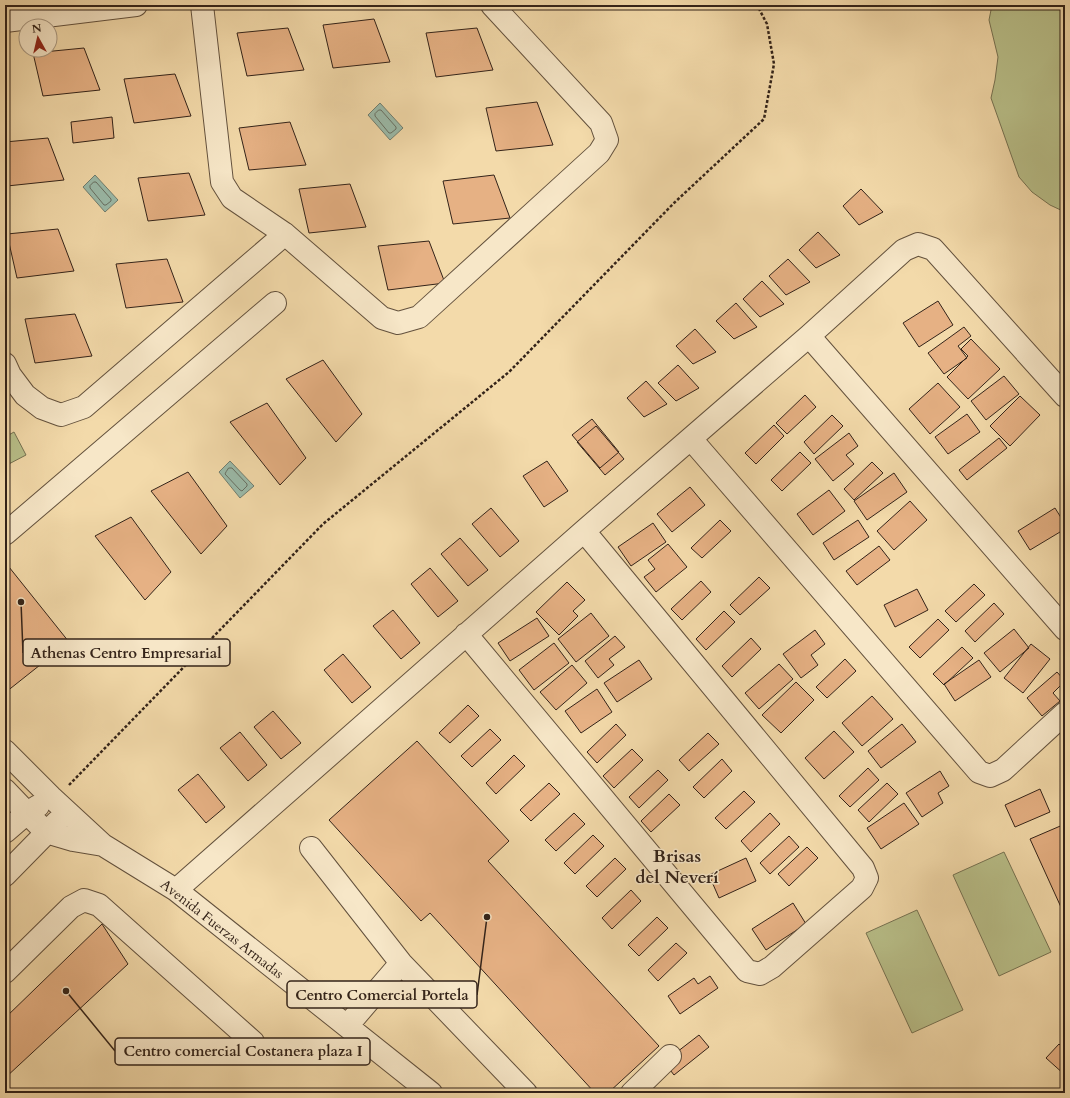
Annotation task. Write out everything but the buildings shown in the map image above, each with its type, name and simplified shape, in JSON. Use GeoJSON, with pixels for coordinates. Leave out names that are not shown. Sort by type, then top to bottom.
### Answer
{"type":"FeatureCollection","features":[{"type":"Feature","properties":{"kind":"street"},"geometry":{"type":"LineString","coordinates":[[5,21],[136,5]]}},
{"type":"Feature","properties":{"kind":"street"},"geometry":{"type":"LineString","coordinates":[[202,5],[222,182],[232,198],[285,234],[382,318],[398,323],[419,317],[599,153],[606,140],[601,123],[492,5]]}},
{"type":"Feature","properties":{"kind":"street"},"geometry":{"type":"LineString","coordinates":[[5,364],[10,375],[25,395],[42,408],[62,415],[84,407],[285,234]]}},
{"type":"Feature","properties":{"kind":"street"},"geometry":{"type":"LineString","coordinates":[[176,890],[466,634],[809,336],[904,250],[918,244],[933,249],[1065,396]]}},
{"type":"Feature","properties":{"kind":"street"},"geometry":{"type":"LineString","coordinates":[[5,534],[275,303]]}},
{"type":"Feature","properties":{"kind":"street"},"geometry":{"type":"LineString","coordinates":[[809,336],[1065,630]]}},
{"type":"Feature","properties":{"kind":"street"},"geometry":{"type":"LineString","coordinates":[[691,439],[978,772],[990,776],[1003,770],[1065,713]]}},
{"type":"Feature","properties":{"kind":"street"},"geometry":{"type":"LineString","coordinates":[[466,634],[747,971],[760,974],[772,967],[862,888],[867,878],[863,868],[584,531]]}},
{"type":"Feature","properties":{"kind":"street"},"geometry":{"type":"LineString","coordinates":[[5,752],[103,845]]}},
{"type":"Feature","properties":{"kind":"street"},"geometry":{"type":"LineString","coordinates":[[5,790],[46,832],[73,840],[103,845]]}},
{"type":"Feature","properties":{"kind":"street"},"geometry":{"type":"LineString","coordinates":[[5,832],[27,814],[58,803]]}},
{"type":"Feature","properties":{"kind":"street"},"geometry":{"type":"LineString","coordinates":[[5,875],[46,832],[58,803]]}},
{"type":"Feature","properties":{"kind":"street","name":"Avenida Fuerzas Armadas"},"geometry":{"type":"LineString","coordinates":[[103,845],[176,890],[431,1093]]}},
{"type":"Feature","properties":{"kind":"street"},"geometry":{"type":"LineString","coordinates":[[311,848],[401,963],[526,1093]]}},
{"type":"Feature","properties":{"kind":"street"},"geometry":{"type":"LineString","coordinates":[[5,972],[71,907],[84,900],[99,905],[253,1042]]}},
{"type":"Feature","properties":{"kind":"street"},"geometry":{"type":"LineString","coordinates":[[347,1026],[401,963]]}},
{"type":"Feature","properties":{"kind":"street"},"geometry":{"type":"LineString","coordinates":[[632,1093],[670,1056]]}},
{"type":"Feature","properties":{"kind":"path"},"geometry":{"type":"LineString","coordinates":[[58,803],[323,524],[509,372],[674,203],[764,119],[774,64],[767,24],[757,5]]}},
{"type":"Feature","properties":{"kind":"green space"},"geometry":{"type":"Polygon","coordinates":[[[992,5],[1055,5],[1065,14],[1065,212],[1050,205],[1032,192],[1019,177],[991,98],[998,57],[989,20],[992,5]]]}},
{"type":"Feature","properties":{"kind":"green space"},"geometry":{"type":"Polygon","coordinates":[[[14,432],[26,455],[5,466],[5,437],[14,432]]]}},
{"type":"Feature","properties":{"kind":"green space"},"geometry":{"type":"Polygon","coordinates":[[[1004,852],[1051,952],[999,976],[953,875],[1004,852]]]}},
{"type":"Feature","properties":{"kind":"green space"},"geometry":{"type":"Polygon","coordinates":[[[917,910],[963,1010],[912,1033],[866,933],[917,910]]]}},
{"type":"Feature","properties":{"kind":"water"},"geometry":{"type":"Polygon","coordinates":[[[380,103],[403,128],[390,140],[368,115],[380,103]]]}},
{"type":"Feature","properties":{"kind":"water"},"geometry":{"type":"Polygon","coordinates":[[[95,175],[118,200],[105,212],[83,187],[95,175]]]}},
{"type":"Feature","properties":{"kind":"water"},"geometry":{"type":"Polygon","coordinates":[[[230,461],[254,486],[240,498],[219,472],[230,461]]]}},
{"type":"Feature","properties":{"kind":"place","name":"Athenas Centro Empresarial"},"geometry":{"type":"Point","coordinates":[21,602]}},
{"type":"Feature","properties":{"kind":"place","name":"Centro Comercial Portela"},"geometry":{"type":"Point","coordinates":[487,917]}},
{"type":"Feature","properties":{"kind":"place","name":"Centro comercial Costanera plaza I"},"geometry":{"type":"Point","coordinates":[66,991]}},
{"type":"Feature","properties":{"kind":"district","name":"Brisas del Neverí"},"geometry":{"type":"Point","coordinates":[677,866]}}]}
